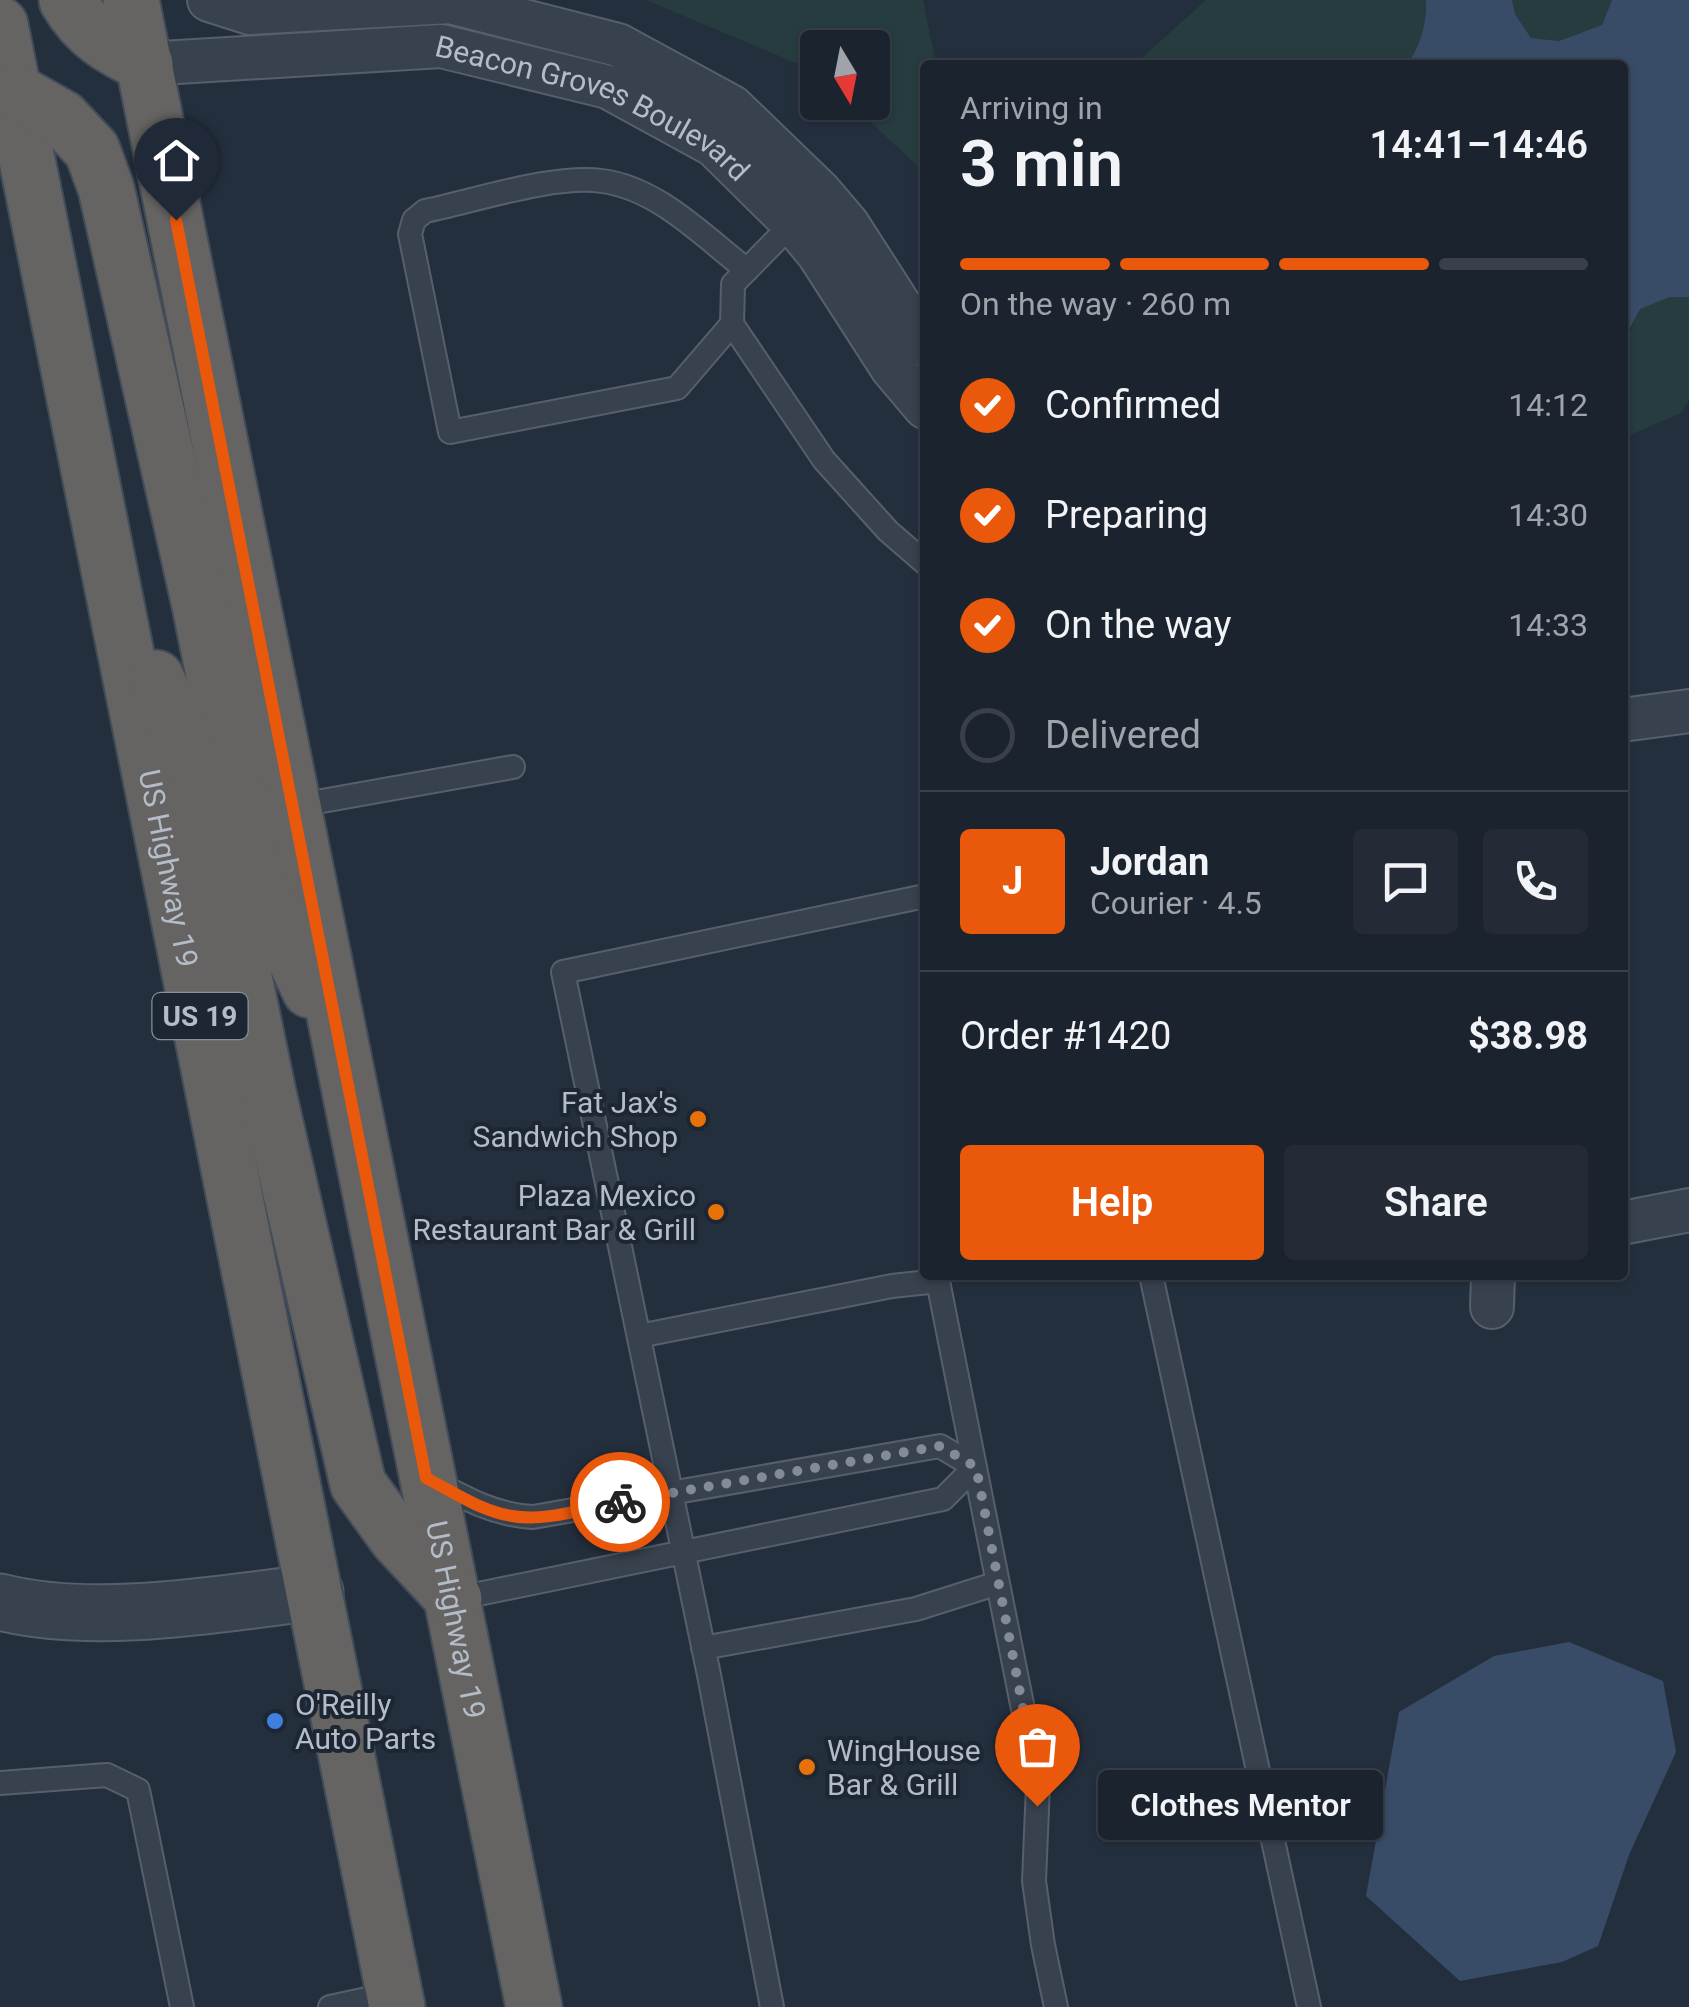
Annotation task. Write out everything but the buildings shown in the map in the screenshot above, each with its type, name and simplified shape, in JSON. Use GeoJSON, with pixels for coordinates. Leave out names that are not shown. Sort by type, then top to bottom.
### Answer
{"type":"FeatureCollection","features":[{"type":"Feature","properties":{"kind":"highway"},"geometry":{"type":"LineString","coordinates":[[67,0],[81,23],[113,49],[145,64]]}},
{"type":"Feature","properties":{"kind":"highway","name":"US Highway 19"},"geometry":{"type":"LineString","coordinates":[[131,0],[534,2007]]}},
{"type":"Feature","properties":{"kind":"highway","name":"US Highway 19"},"geometry":{"type":"LineString","coordinates":[[0,25],[7,92],[113,579],[396,2000]]}},
{"type":"Feature","properties":{"kind":"highway"},"geometry":{"type":"LineString","coordinates":[[7,92],[62,118],[92,150],[106,188],[200,606],[252,870],[345,1065]]}},
{"type":"Feature","properties":{"kind":"highway"},"geometry":{"type":"LineString","coordinates":[[113,579],[206,793],[268,1093],[358,1484],[397,1538],[454,1599]]}},
{"type":"Feature","properties":{"kind":"street","name":"Beacon Groves Boulevard"},"geometry":{"type":"LineString","coordinates":[[209,0],[250,13],[450,2],[618,44],[732,107],[794,167],[848,225],[920,337]]}},
{"type":"Feature","properties":{"kind":"street","name":"Beacon Groves Boulevard"},"geometry":{"type":"LineString","coordinates":[[145,64],[441,46],[608,87],[714,145],[793,223],[818,253],[892,368],[920,401]]}},
{"type":"Feature","properties":{"kind":"street"},"geometry":{"type":"LineString","coordinates":[[1628,719],[1689,710]]}},
{"type":"Feature","properties":{"kind":"street"},"geometry":{"type":"LineString","coordinates":[[1628,1222],[1689,1210]]}},
{"type":"Feature","properties":{"kind":"street"},"geometry":{"type":"LineString","coordinates":[[0,1602],[32,1610],[166,1610],[315,1592]]}},
{"type":"Feature","properties":{"kind":"lane"},"geometry":{"type":"LineString","coordinates":[[732,324],[677,388],[450,432],[410,234],[414,220],[425,211],[558,182],[602,180],[635,191],[675,212],[747,270]]}},
{"type":"Feature","properties":{"kind":"lane"},"geometry":{"type":"LineString","coordinates":[[793,223],[733,284],[732,324],[824,460],[888,531],[920,559]]}},
{"type":"Feature","properties":{"kind":"lane"},"geometry":{"type":"LineString","coordinates":[[294,806],[513,766]]}},
{"type":"Feature","properties":{"kind":"lane"},"geometry":{"type":"LineString","coordinates":[[772,2007],[703,1648],[563,972],[920,897]]}},
{"type":"Feature","properties":{"kind":"lane"},"geometry":{"type":"LineString","coordinates":[[639,1336],[938,1280],[1038,1785],[1034,1882],[1042,1945],[1056,2007]]}},
{"type":"Feature","properties":{"kind":"lane"},"geometry":{"type":"LineString","coordinates":[[1152,1280],[1309,2007]]}},
{"type":"Feature","properties":{"kind":"lane"},"geometry":{"type":"LineString","coordinates":[[426,1478],[481,1506],[510,1516],[533,1518],[940,1446],[976,1467]]}},
{"type":"Feature","properties":{"kind":"lane"},"geometry":{"type":"LineString","coordinates":[[454,1599],[943,1499],[976,1467]]}},
{"type":"Feature","properties":{"kind":"lane"},"geometry":{"type":"LineString","coordinates":[[703,1648],[916,1609],[998,1584]]}},
{"type":"Feature","properties":{"kind":"lane"},"geometry":{"type":"LineString","coordinates":[[0,1783],[107,1775],[138,1790],[182,2007]]}},
{"type":"Feature","properties":{"kind":"lane"},"geometry":{"type":"LineString","coordinates":[[330,2007],[396,2000]]}},
{"type":"Feature","properties":{"kind":"green space"},"geometry":{"type":"Polygon","coordinates":[[[646,0],[923,0],[935,60],[920,60],[920,168],[868,120],[890,120],[890,30],[800,30],[800,65],[646,0]]]}},
{"type":"Feature","properties":{"kind":"green space"},"geometry":{"type":"Polygon","coordinates":[[[1206,0],[1426,0],[1424,26],[1410,60],[1140,60],[1206,0]]]}},
{"type":"Feature","properties":{"kind":"green space"},"geometry":{"type":"Polygon","coordinates":[[[1512,0],[1612,0],[1602,25],[1559,41],[1531,38],[1515,14],[1512,0]]]}},
{"type":"Feature","properties":{"kind":"green space"},"geometry":{"type":"Polygon","coordinates":[[[1671,297],[1689,297],[1689,400],[1681,413],[1628,436],[1628,341],[1640,308],[1671,297]]]}},
{"type":"Feature","properties":{"kind":"water"},"geometry":{"type":"Polygon","coordinates":[[[1426,0],[1512,0],[1515,14],[1531,38],[1559,41],[1602,25],[1612,0],[1689,0],[1689,297],[1670,297],[1640,309],[1628,332],[1628,60],[1409,60],[1422,35],[1426,0]]]}},
{"type":"Feature","properties":{"kind":"water"},"geometry":{"type":"Polygon","coordinates":[[[1569,1642],[1663,1681],[1676,1752],[1629,1855],[1598,1946],[1562,1962],[1460,1981],[1366,1896],[1399,1712],[1494,1656],[1569,1642]]]}},
{"type":"Feature","properties":{"kind":"way so far"},"geometry":{"type":"LineString","coordinates":[[620,1502],[940,1446],[976,1467],[1038,1785],[1037,1806]]}},
{"type":"Feature","properties":{"kind":"place","name":"Fat Jax's Sandwich Shop"},"geometry":{"type":"Point","coordinates":[698,1119]}},
{"type":"Feature","properties":{"kind":"place","name":"Plaza Mexico Restaurant Bar & Grill"},"geometry":{"type":"Point","coordinates":[716,1212]}},
{"type":"Feature","properties":{"kind":"place","name":"O'Reilly Auto Parts"},"geometry":{"type":"Point","coordinates":[275,1721]}},
{"type":"Feature","properties":{"kind":"place","name":"WingHouse Bar & Grill"},"geometry":{"type":"Point","coordinates":[807,1767]}},
{"type":"Feature","properties":{"kind":"place","name":"Clothes Mentor"},"geometry":{"type":"Point","coordinates":[1037,1806]}},
{"type":"Feature","properties":{"kind":"route"},"geometry":{"type":"LineString","coordinates":[[176,220],[426,1478],[510,1516],[533,1518],[620,1502]]}}]}
